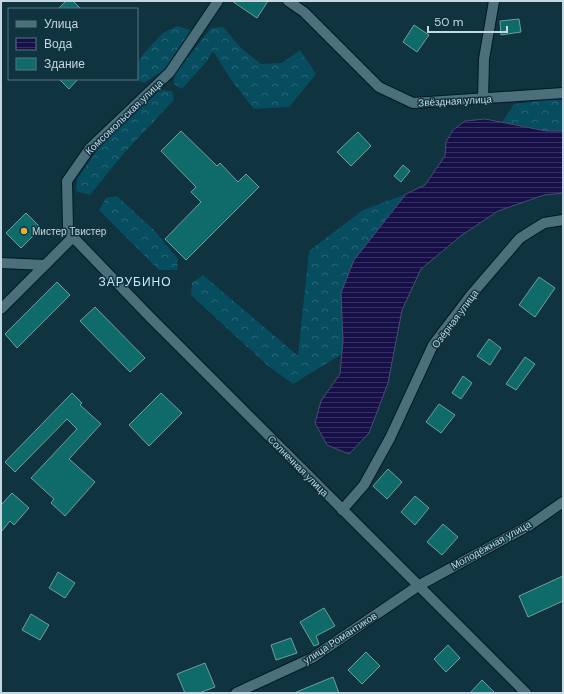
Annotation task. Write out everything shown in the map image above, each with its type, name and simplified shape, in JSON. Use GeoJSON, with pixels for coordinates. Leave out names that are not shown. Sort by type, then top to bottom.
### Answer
{"type":"FeatureCollection","features":[{"type":"Feature","properties":{"kind":"street","name":"Комсомольская улица"},"geometry":{"type":"LineString","coordinates":[[73,237],[68,228],[67,181],[90,148],[170,72],[218,1]]}},
{"type":"Feature","properties":{"kind":"street","name":"Звёздная улица"},"geometry":{"type":"LineString","coordinates":[[288,1],[304,12],[379,87],[413,103],[563,93]]}},
{"type":"Feature","properties":{"kind":"street"},"geometry":{"type":"LineString","coordinates":[[483,99],[484,59],[494,1]]}},
{"type":"Feature","properties":{"kind":"street","name":"Озёрная улица"},"geometry":{"type":"LineString","coordinates":[[342,510],[364,485],[390,438],[433,345],[471,295],[520,238],[544,223],[563,220]]}},
{"type":"Feature","properties":{"kind":"street"},"geometry":{"type":"LineString","coordinates":[[1,309],[73,237]]}},
{"type":"Feature","properties":{"kind":"street","name":"Солнечная улица"},"geometry":{"type":"LineString","coordinates":[[73,237],[342,510],[526,693]]}},
{"type":"Feature","properties":{"kind":"street"},"geometry":{"type":"LineString","coordinates":[[1,263],[45,265]]}},
{"type":"Feature","properties":{"kind":"street","name":"Молодёжная улица"},"geometry":{"type":"LineString","coordinates":[[418,586],[530,525],[563,502]]}},
{"type":"Feature","properties":{"kind":"street"},"geometry":{"type":"LineString","coordinates":[[550,511],[563,510]]}},
{"type":"Feature","properties":{"kind":"street","name":"улица Романтиков"},"geometry":{"type":"LineString","coordinates":[[236,693],[312,658],[418,586]]}},
{"type":"Feature","properties":{"kind":"green space"},"geometry":{"type":"Polygon","coordinates":[[[177,26],[191,30],[164,70],[144,83],[138,80],[138,62],[163,33],[177,26]]]}},
{"type":"Feature","properties":{"kind":"green space"},"geometry":{"type":"Polygon","coordinates":[[[223,27],[242,49],[261,64],[282,63],[300,50],[316,74],[289,107],[254,109],[232,81],[213,51],[207,61],[182,89],[174,84],[175,74],[211,28],[223,27]]]}},
{"type":"Feature","properties":{"kind":"green space"},"geometry":{"type":"Polygon","coordinates":[[[160,90],[172,91],[174,100],[124,153],[90,195],[76,191],[77,179],[101,145],[160,90]]]}},
{"type":"Feature","properties":{"kind":"green space"},"geometry":{"type":"Polygon","coordinates":[[[546,100],[563,100],[563,131],[546,131],[502,122],[514,104],[546,100]]]}},
{"type":"Feature","properties":{"kind":"green space"},"geometry":{"type":"Polygon","coordinates":[[[406,194],[354,260],[342,354],[293,384],[267,365],[191,295],[192,283],[203,275],[298,356],[309,251],[363,210],[406,194]]]}},
{"type":"Feature","properties":{"kind":"green space"},"geometry":{"type":"Polygon","coordinates":[[[117,196],[155,231],[178,259],[177,270],[159,270],[99,210],[106,198],[117,196]]]}},
{"type":"Feature","properties":{"kind":"water"},"geometry":{"type":"Polygon","coordinates":[[[485,119],[546,131],[563,131],[563,193],[544,195],[498,211],[462,235],[421,269],[402,310],[388,383],[369,433],[349,454],[327,445],[315,423],[321,401],[340,374],[343,341],[341,293],[354,260],[406,194],[425,185],[445,156],[446,142],[453,130],[465,121],[485,119]]]}},
{"type":"Feature","properties":{"kind":"building"},"geometry":{"type":"Polygon","coordinates":[[[66,1],[73,1],[80,8],[59,8],[66,1]]]}},
{"type":"Feature","properties":{"kind":"building"},"geometry":{"type":"Polygon","coordinates":[[[232,1],[268,1],[257,18],[232,1]]]}},
{"type":"Feature","properties":{"kind":"building"},"geometry":{"type":"Polygon","coordinates":[[[519,19],[521,32],[501,35],[500,21],[519,19]]]}},
{"type":"Feature","properties":{"kind":"building"},"geometry":{"type":"Polygon","coordinates":[[[414,25],[429,35],[417,52],[403,42],[414,25]]]}},
{"type":"Feature","properties":{"kind":"building"},"geometry":{"type":"Polygon","coordinates":[[[60,80],[77,80],[69,89],[60,80]]]}},
{"type":"Feature","properties":{"kind":"building"},"geometry":{"type":"Polygon","coordinates":[[[181,131],[217,166],[220,163],[238,182],[246,174],[259,187],[186,260],[165,239],[201,202],[191,192],[196,187],[161,151],[181,131]]]}},
{"type":"Feature","properties":{"kind":"building"},"geometry":{"type":"Polygon","coordinates":[[[358,132],[371,146],[351,166],[337,152],[358,132]]]}},
{"type":"Feature","properties":{"kind":"building"},"geometry":{"type":"Polygon","coordinates":[[[403,165],[410,171],[401,182],[394,176],[403,165]]]}},
{"type":"Feature","properties":{"kind":"building","name":"Мистер Твистер"},"geometry":{"type":"Polygon","coordinates":[[[26,213],[41,228],[21,248],[6,233],[26,213]]]}},
{"type":"Feature","properties":{"kind":"building"},"geometry":{"type":"Polygon","coordinates":[[[539,277],[555,288],[535,317],[519,305],[539,277]]]}},
{"type":"Feature","properties":{"kind":"building"},"geometry":{"type":"Polygon","coordinates":[[[57,282],[70,295],[17,348],[5,334],[57,282]]]}},
{"type":"Feature","properties":{"kind":"building"},"geometry":{"type":"Polygon","coordinates":[[[95,307],[145,358],[130,372],[80,321],[95,307]]]}},
{"type":"Feature","properties":{"kind":"building"},"geometry":{"type":"Polygon","coordinates":[[[489,339],[501,348],[490,365],[477,356],[489,339]]]}},
{"type":"Feature","properties":{"kind":"building"},"geometry":{"type":"Polygon","coordinates":[[[525,357],[535,364],[516,390],[506,384],[525,357]]]}},
{"type":"Feature","properties":{"kind":"building"},"geometry":{"type":"Polygon","coordinates":[[[463,376],[472,383],[461,399],[452,393],[463,376]]]}},
{"type":"Feature","properties":{"kind":"building"},"geometry":{"type":"Polygon","coordinates":[[[72,393],[82,403],[80,405],[101,424],[69,459],[95,482],[65,516],[51,503],[54,499],[31,478],[77,429],[67,419],[15,472],[5,462],[72,393]]]}},
{"type":"Feature","properties":{"kind":"building"},"geometry":{"type":"Polygon","coordinates":[[[161,393],[182,413],[149,446],[129,425],[161,393]]]}},
{"type":"Feature","properties":{"kind":"building"},"geometry":{"type":"Polygon","coordinates":[[[439,404],[455,415],[441,433],[426,422],[439,404]]]}},
{"type":"Feature","properties":{"kind":"building"},"geometry":{"type":"Polygon","coordinates":[[[388,469],[402,482],[387,499],[373,486],[388,469]]]}},
{"type":"Feature","properties":{"kind":"building"},"geometry":{"type":"Polygon","coordinates":[[[12,493],[29,508],[14,525],[10,521],[1,532],[1,505],[12,493]]]}},
{"type":"Feature","properties":{"kind":"building"},"geometry":{"type":"Polygon","coordinates":[[[415,496],[429,508],[415,525],[401,512],[415,496]]]}},
{"type":"Feature","properties":{"kind":"building"},"geometry":{"type":"Polygon","coordinates":[[[443,524],[458,537],[442,555],[427,542],[443,524]]]}},
{"type":"Feature","properties":{"kind":"building"},"geometry":{"type":"Polygon","coordinates":[[[58,572],[75,583],[65,598],[49,588],[58,572]]]}},
{"type":"Feature","properties":{"kind":"building"},"geometry":{"type":"Polygon","coordinates":[[[563,576],[563,601],[528,617],[519,596],[563,576]]]}},
{"type":"Feature","properties":{"kind":"building"},"geometry":{"type":"Polygon","coordinates":[[[324,608],[335,626],[316,636],[319,644],[314,646],[300,622],[324,608]]]}},
{"type":"Feature","properties":{"kind":"building"},"geometry":{"type":"Polygon","coordinates":[[[31,614],[49,625],[40,640],[22,630],[31,614]]]}},
{"type":"Feature","properties":{"kind":"building"},"geometry":{"type":"Polygon","coordinates":[[[291,638],[297,653],[276,660],[271,645],[291,638]]]}},
{"type":"Feature","properties":{"kind":"building"},"geometry":{"type":"Polygon","coordinates":[[[448,645],[460,658],[446,672],[434,659],[448,645]]]}},
{"type":"Feature","properties":{"kind":"building"},"geometry":{"type":"Polygon","coordinates":[[[366,652],[380,666],[362,684],[348,670],[366,652]]]}},
{"type":"Feature","properties":{"kind":"building"},"geometry":{"type":"Polygon","coordinates":[[[205,663],[215,687],[199,693],[185,693],[177,674],[205,663]]]}},
{"type":"Feature","properties":{"kind":"building"},"geometry":{"type":"Polygon","coordinates":[[[333,677],[339,693],[294,693],[333,677]]]}},
{"type":"Feature","properties":{"kind":"building"},"geometry":{"type":"Polygon","coordinates":[[[482,680],[495,693],[470,693],[482,680]]]}},
{"type":"Feature","properties":{"kind":"place","name":"Мистер Твистер"},"geometry":{"type":"Point","coordinates":[24,231]}},
{"type":"Feature","properties":{"kind":"district","name":"ЗАРУБИНО"},"geometry":{"type":"Point","coordinates":[135,282]}}]}
